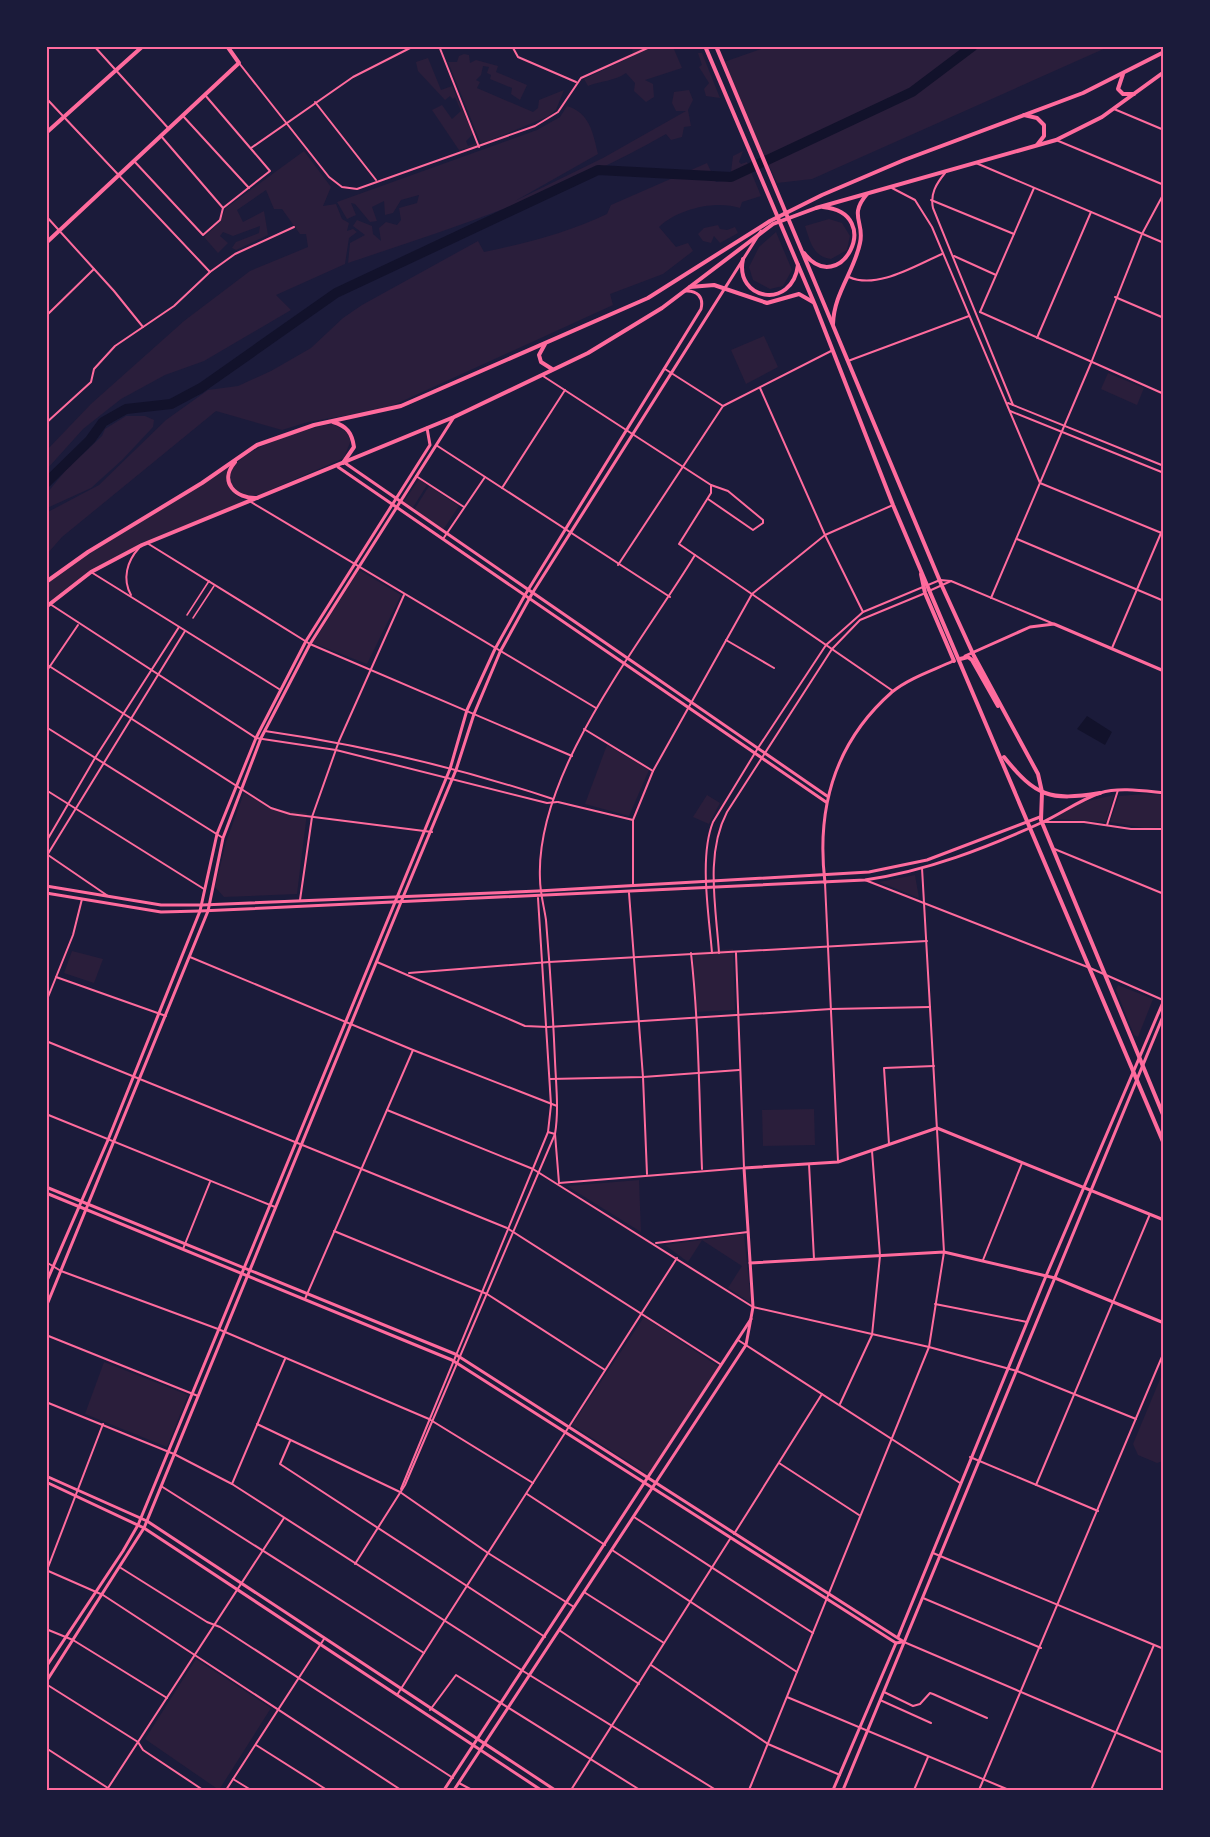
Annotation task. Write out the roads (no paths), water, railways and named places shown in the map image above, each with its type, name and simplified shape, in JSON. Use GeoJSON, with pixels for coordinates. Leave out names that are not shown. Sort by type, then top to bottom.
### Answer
{"type":"FeatureCollection","features":[{"type":"Feature","properties":{"kind":"main road"},"geometry":{"type":"LineString","coordinates":[[46,243],[239,63],[227,46]]}},
{"type":"Feature","properties":{"kind":"main road"},"geometry":{"type":"LineString","coordinates":[[705,46],[815,305],[926,586],[1000,752],[1164,1144]]}},
{"type":"Feature","properties":{"kind":"main road"},"geometry":{"type":"LineString","coordinates":[[716,46],[832,328],[942,586],[972,653],[1036,769],[1042,794],[1040,817],[1164,1117]]}},
{"type":"Feature","properties":{"kind":"main road"},"geometry":{"type":"LineString","coordinates":[[46,133],[141,48]]}},
{"type":"Feature","properties":{"kind":"main road"},"geometry":{"type":"LineString","coordinates":[[46,582],[88,552],[257,445],[278,436],[327,422],[401,406],[545,344],[648,298],[770,221],[822,195],[903,160],[1074,97],[1164,52]]}},
{"type":"Feature","properties":{"kind":"main road"},"geometry":{"type":"LineString","coordinates":[[48,606],[91,572],[145,544],[263,498],[454,417],[609,342],[689,287],[761,231],[816,208],[1056,140],[1114,109],[1161,77],[1164,72]]}},
{"type":"Feature","properties":{"kind":"main road"},"geometry":{"type":"LineString","coordinates":[[1124,74],[1118,86],[1120,92],[1128,95],[1137,93]]}},
{"type":"Feature","properties":{"kind":"main road"},"geometry":{"type":"LineString","coordinates":[[1023,115],[1037,118],[1044,125],[1044,136],[1034,148]]}},
{"type":"Feature","properties":{"kind":"main road"},"geometry":{"type":"LineString","coordinates":[[832,328],[836,302],[861,240],[858,207],[868,192]]}},
{"type":"Feature","properties":{"kind":"main road"},"geometry":{"type":"LineString","coordinates":[[799,245],[810,260],[825,266],[843,260],[853,248],[854,232],[849,219],[835,210],[816,208]]}},
{"type":"Feature","properties":{"kind":"main road"},"geometry":{"type":"LineString","coordinates":[[743,259],[741,270],[746,283],[756,291],[768,295],[781,293],[790,287],[796,277],[798,264]]}},
{"type":"Feature","properties":{"kind":"main road"},"geometry":{"type":"LineString","coordinates":[[689,287],[708,284],[767,303],[803,295],[815,305]]}},
{"type":"Feature","properties":{"kind":"main road"},"geometry":{"type":"LineString","coordinates":[[545,344],[539,355],[541,362],[552,369]]}},
{"type":"Feature","properties":{"kind":"main road"},"geometry":{"type":"LineString","coordinates":[[327,422],[341,424],[352,437],[354,447],[339,466]]}},
{"type":"Feature","properties":{"kind":"main road"},"geometry":{"type":"LineString","coordinates":[[237,459],[228,473],[230,486],[244,497],[263,498]]}},
{"type":"Feature","properties":{"kind":"main road"},"geometry":{"type":"LineString","coordinates":[[926,586],[925,593],[954,661]]}},
{"type":"Feature","properties":{"kind":"main road"},"geometry":{"type":"LineString","coordinates":[[960,659],[968,657],[972,660],[990,696],[1005,714]]}},
{"type":"Feature","properties":{"kind":"main road"},"geometry":{"type":"LineString","coordinates":[[1000,752],[1021,778],[1042,794],[1065,798],[1100,793]]}},
{"type":"Feature","properties":{"kind":"street"},"geometry":{"type":"LineString","coordinates":[[94,46],[169,129]]}},
{"type":"Feature","properties":{"kind":"street"},"geometry":{"type":"LineString","coordinates":[[251,148],[315,102],[368,68],[414,46]]}},
{"type":"Feature","properties":{"kind":"street"},"geometry":{"type":"LineString","coordinates":[[439,46],[479,147]]}},
{"type":"Feature","properties":{"kind":"street"},"geometry":{"type":"LineString","coordinates":[[512,46],[518,57],[576,82]]}},
{"type":"Feature","properties":{"kind":"street"},"geometry":{"type":"LineString","coordinates":[[239,63],[329,177],[342,187],[357,189],[479,147],[548,120],[558,112],[576,82],[652,46]]}},
{"type":"Feature","properties":{"kind":"street"},"geometry":{"type":"LineString","coordinates":[[134,161],[203,235],[220,220],[224,208],[270,171],[205,95]]}},
{"type":"Feature","properties":{"kind":"street"},"geometry":{"type":"LineString","coordinates":[[46,98],[210,273]]}},
{"type":"Feature","properties":{"kind":"street"},"geometry":{"type":"LineString","coordinates":[[315,102],[376,182]]}},
{"type":"Feature","properties":{"kind":"street"},"geometry":{"type":"LineString","coordinates":[[1114,109],[1164,130]]}},
{"type":"Feature","properties":{"kind":"street"},"geometry":{"type":"LineString","coordinates":[[183,116],[249,188]]}},
{"type":"Feature","properties":{"kind":"street"},"geometry":{"type":"LineString","coordinates":[[161,136],[224,208]]}},
{"type":"Feature","properties":{"kind":"street"},"geometry":{"type":"LineString","coordinates":[[1056,140],[1164,185]]}},
{"type":"Feature","properties":{"kind":"street"},"geometry":{"type":"LineString","coordinates":[[975,163],[1164,243]]}},
{"type":"Feature","properties":{"kind":"street"},"geometry":{"type":"LineString","coordinates":[[947,170],[934,189],[931,200],[979,312],[1013,405]]}},
{"type":"Feature","properties":{"kind":"street"},"geometry":{"type":"LineString","coordinates":[[889,187],[904,193],[919,205],[943,254],[1040,483],[1162,534]]}},
{"type":"Feature","properties":{"kind":"street"},"geometry":{"type":"LineString","coordinates":[[979,312],[1034,188]]}},
{"type":"Feature","properties":{"kind":"street"},"geometry":{"type":"LineString","coordinates":[[991,598],[1091,363],[1115,297],[1142,234],[1164,193]]}},
{"type":"Feature","properties":{"kind":"street"},"geometry":{"type":"LineString","coordinates":[[931,200],[1014,234]]}},
{"type":"Feature","properties":{"kind":"street"},"geometry":{"type":"LineString","coordinates":[[1037,338],[1091,212]]}},
{"type":"Feature","properties":{"kind":"street"},"geometry":{"type":"LineString","coordinates":[[46,216],[143,327]]}},
{"type":"Feature","properties":{"kind":"street"},"geometry":{"type":"LineString","coordinates":[[46,423],[91,382],[94,369],[115,346],[174,306],[210,273],[245,249],[294,227]]}},
{"type":"Feature","properties":{"kind":"street"},"geometry":{"type":"LineString","coordinates":[[203,1791],[143,1750],[138,1742],[46,1683],[121,1568],[144,1528],[400,902],[432,832],[456,770],[474,714],[500,652],[529,598],[569,533],[761,231]]}},
{"type":"Feature","properties":{"kind":"street"},"geometry":{"type":"LineString","coordinates":[[847,275],[863,282],[877,280],[943,254]]}},
{"type":"Feature","properties":{"kind":"street"},"geometry":{"type":"LineString","coordinates":[[954,256],[996,275]]}},
{"type":"Feature","properties":{"kind":"street"},"geometry":{"type":"LineString","coordinates":[[46,316],[94,269]]}},
{"type":"Feature","properties":{"kind":"street"},"geometry":{"type":"LineString","coordinates":[[46,1667],[138,1524],[393,902],[450,769],[467,710],[495,649],[564,530],[702,306],[701,298],[696,292],[683,291]]}},
{"type":"Feature","properties":{"kind":"street"},"geometry":{"type":"LineString","coordinates":[[1115,297],[1164,318]]}},
{"type":"Feature","properties":{"kind":"street"},"geometry":{"type":"LineString","coordinates":[[979,312],[1164,394]]}},
{"type":"Feature","properties":{"kind":"street"},"geometry":{"type":"LineString","coordinates":[[846,361],[969,316]]}},
{"type":"Feature","properties":{"kind":"street"},"geometry":{"type":"LineString","coordinates":[[618,565],[723,406],[833,350]]}},
{"type":"Feature","properties":{"kind":"street"},"geometry":{"type":"LineString","coordinates":[[664,368],[723,406]]}},
{"type":"Feature","properties":{"kind":"street"},"geometry":{"type":"LineString","coordinates":[[541,374],[711,485],[728,491],[763,523],[753,530],[708,499]]}},
{"type":"Feature","properties":{"kind":"street"},"geometry":{"type":"LineString","coordinates":[[760,387],[825,535],[863,612]]}},
{"type":"Feature","properties":{"kind":"street"},"geometry":{"type":"LineString","coordinates":[[502,488],[564,390]]}},
{"type":"Feature","properties":{"kind":"street"},"geometry":{"type":"LineString","coordinates":[[1006,402],[1164,466]]}},
{"type":"Feature","properties":{"kind":"street"},"geometry":{"type":"LineString","coordinates":[[1010,411],[1164,473]]}},
{"type":"Feature","properties":{"kind":"street"},"geometry":{"type":"LineString","coordinates":[[46,1307],[88,1210],[208,911],[223,838],[261,738],[308,643],[353,565],[392,504],[398,500],[416,476],[454,417]]}},
{"type":"Feature","properties":{"kind":"street"},"geometry":{"type":"LineString","coordinates":[[46,1283],[108,1140],[200,911],[217,834],[235,785],[279,689],[396,507],[430,445],[427,428]]}},
{"type":"Feature","properties":{"kind":"street"},"geometry":{"type":"LineString","coordinates":[[436,445],[670,597]]}},
{"type":"Feature","properties":{"kind":"street"},"geometry":{"type":"LineString","coordinates":[[345,464],[827,796]]}},
{"type":"Feature","properties":{"kind":"street"},"geometry":{"type":"LineString","coordinates":[[339,466],[826,802]]}},
{"type":"Feature","properties":{"kind":"street"},"geometry":{"type":"LineString","coordinates":[[416,476],[464,507]]}},
{"type":"Feature","properties":{"kind":"street"},"geometry":{"type":"LineString","coordinates":[[443,539],[485,477]]}},
{"type":"Feature","properties":{"kind":"street"},"geometry":{"type":"LineString","coordinates":[[711,485],[712,490],[708,499],[679,544],[893,691]]}},
{"type":"Feature","properties":{"kind":"street"},"geometry":{"type":"LineString","coordinates":[[251,502],[358,568],[596,708]]}},
{"type":"Feature","properties":{"kind":"street"},"geometry":{"type":"LineString","coordinates":[[633,886],[633,820],[653,771],[752,594],[825,535],[893,505]]}},
{"type":"Feature","properties":{"kind":"street"},"geometry":{"type":"LineString","coordinates":[[1111,648],[1164,526]]}},
{"type":"Feature","properties":{"kind":"street"},"geometry":{"type":"LineString","coordinates":[[1016,539],[1164,601]]}},
{"type":"Feature","properties":{"kind":"street"},"geometry":{"type":"LineString","coordinates":[[132,598],[126,578],[128,565],[145,544],[209,580],[308,643],[572,756]]}},
{"type":"Feature","properties":{"kind":"street"},"geometry":{"type":"LineString","coordinates":[[559,1183],[555,1134],[557,1106],[554,1027],[542,891],[541,850],[555,801],[584,729],[695,555]]}},
{"type":"Feature","properties":{"kind":"street"},"geometry":{"type":"LineString","coordinates":[[91,572],[279,689]]}},
{"type":"Feature","properties":{"kind":"street"},"geometry":{"type":"LineString","coordinates":[[187,615],[209,580]]}},
{"type":"Feature","properties":{"kind":"street"},"geometry":{"type":"LineString","coordinates":[[712,953],[707,889],[709,833],[754,753],[826,645],[863,612],[940,580],[951,582],[1164,671]]}},
{"type":"Feature","properties":{"kind":"street"},"geometry":{"type":"LineString","coordinates":[[719,953],[715,888],[717,832],[760,757],[832,649],[860,620],[951,582]]}},
{"type":"Feature","properties":{"kind":"street"},"geometry":{"type":"LineString","coordinates":[[193,618],[215,585]]}},
{"type":"Feature","properties":{"kind":"street"},"geometry":{"type":"LineString","coordinates":[[300,900],[312,817],[339,741],[404,595]]}},
{"type":"Feature","properties":{"kind":"street"},"geometry":{"type":"LineString","coordinates":[[48,606],[256,738],[336,750],[633,820]]}},
{"type":"Feature","properties":{"kind":"street"},"geometry":{"type":"LineString","coordinates":[[559,619],[563,613]]}},
{"type":"Feature","properties":{"kind":"street"},"geometry":{"type":"LineString","coordinates":[[46,672],[78,624]]}},
{"type":"Feature","properties":{"kind":"street"},"geometry":{"type":"LineString","coordinates":[[838,1162],[824,874],[826,802],[836,765],[868,718],[893,691],[1030,627],[1054,624]]}},
{"type":"Feature","properties":{"kind":"street"},"geometry":{"type":"LineString","coordinates":[[46,842],[95,758],[179,627]]}},
{"type":"Feature","properties":{"kind":"street"},"geometry":{"type":"LineString","coordinates":[[108,896],[47,855],[185,630]]}},
{"type":"Feature","properties":{"kind":"street"},"geometry":{"type":"LineString","coordinates":[[726,640],[774,668]]}},
{"type":"Feature","properties":{"kind":"street"},"geometry":{"type":"LineString","coordinates":[[46,664],[271,808],[290,814],[432,832]]}},
{"type":"Feature","properties":{"kind":"street"},"geometry":{"type":"LineString","coordinates":[[46,727],[223,838]]}},
{"type":"Feature","properties":{"kind":"street"},"geometry":{"type":"LineString","coordinates":[[584,729],[653,771]]}},
{"type":"Feature","properties":{"kind":"street"},"geometry":{"type":"LineString","coordinates":[[265,731],[339,741],[456,770],[555,801]]}},
{"type":"Feature","properties":{"kind":"street"},"geometry":{"type":"LineString","coordinates":[[46,790],[204,889]]}},
{"type":"Feature","properties":{"kind":"street"},"geometry":{"type":"LineString","coordinates":[[1107,825],[1118,790]]}},
{"type":"Feature","properties":{"kind":"street"},"geometry":{"type":"LineString","coordinates":[[46,893],[161,912],[538,898],[865,880],[922,868],[1042,822],[1100,793],[1118,790],[1164,793]]}},
{"type":"Feature","properties":{"kind":"street"},"geometry":{"type":"LineString","coordinates":[[46,886],[160,905],[202,905],[396,895],[542,891],[869,872],[915,863],[1040,817]]}},
{"type":"Feature","properties":{"kind":"street"},"geometry":{"type":"LineString","coordinates":[[1042,822],[1164,829]]}},
{"type":"Feature","properties":{"kind":"street"},"geometry":{"type":"LineString","coordinates":[[1052,848],[1164,894]]}},
{"type":"Feature","properties":{"kind":"street"},"geometry":{"type":"LineString","coordinates":[[749,1791],[929,1347],[944,1252],[922,868]]}},
{"type":"Feature","properties":{"kind":"street"},"geometry":{"type":"LineString","coordinates":[[833,1791],[896,1643],[970,1457],[1163,1000],[1090,968],[865,880]]}},
{"type":"Feature","properties":{"kind":"street"},"geometry":{"type":"LineString","coordinates":[[629,893],[643,1077],[647,1174]]}},
{"type":"Feature","properties":{"kind":"street"},"geometry":{"type":"LineString","coordinates":[[400,1492],[454,1354],[548,1132],[551,1105],[548,1028],[538,898]]}},
{"type":"Feature","properties":{"kind":"street"},"geometry":{"type":"LineString","coordinates":[[46,1002],[73,935],[82,899]]}},
{"type":"Feature","properties":{"kind":"street"},"geometry":{"type":"LineString","coordinates":[[406,973],[544,962],[927,941]]}},
{"type":"Feature","properties":{"kind":"street"},"geometry":{"type":"LineString","coordinates":[[691,953],[698,1018],[697,1073],[702,1170]]}},
{"type":"Feature","properties":{"kind":"street"},"geometry":{"type":"LineString","coordinates":[[454,1791],[746,1345],[753,1307],[739,1070],[741,1016],[736,953]]}},
{"type":"Feature","properties":{"kind":"street"},"geometry":{"type":"LineString","coordinates":[[190,957],[413,1050],[557,1106]]}},
{"type":"Feature","properties":{"kind":"street"},"geometry":{"type":"LineString","coordinates":[[376,962],[525,1026],[548,1028],[831,1009],[930,1007]]}},
{"type":"Feature","properties":{"kind":"street"},"geometry":{"type":"LineString","coordinates":[[56,977],[166,1016]]}},
{"type":"Feature","properties":{"kind":"street"},"geometry":{"type":"LineString","coordinates":[[843,1791],[1164,1014]]}},
{"type":"Feature","properties":{"kind":"street"},"geometry":{"type":"LineString","coordinates":[[46,1041],[507,1228],[722,1365]]}},
{"type":"Feature","properties":{"kind":"street"},"geometry":{"type":"LineString","coordinates":[[305,1299],[413,1050]]}},
{"type":"Feature","properties":{"kind":"street"},"geometry":{"type":"LineString","coordinates":[[889,1144],[884,1068],[935,1066]]}},
{"type":"Feature","properties":{"kind":"street"},"geometry":{"type":"LineString","coordinates":[[549,1079],[643,1077],[739,1070]]}},
{"type":"Feature","properties":{"kind":"street"},"geometry":{"type":"LineString","coordinates":[[1157,1102],[1164,1105]]}},
{"type":"Feature","properties":{"kind":"street"},"geometry":{"type":"LineString","coordinates":[[387,1110],[533,1169],[559,1183],[753,1307],[929,1347],[1008,1368],[1136,1419]]}},
{"type":"Feature","properties":{"kind":"street"},"geometry":{"type":"LineString","coordinates":[[46,1114],[275,1207]]}},
{"type":"Feature","properties":{"kind":"street"},"geometry":{"type":"LineString","coordinates":[[559,1183],[647,1174],[838,1162],[937,1128],[1164,1220]]}},
{"type":"Feature","properties":{"kind":"street"},"geometry":{"type":"LineString","coordinates":[[548,1132],[555,1134]]}},
{"type":"Feature","properties":{"kind":"street"},"geometry":{"type":"LineString","coordinates":[[355,1564],[400,1492],[555,1134]]}},
{"type":"Feature","properties":{"kind":"street"},"geometry":{"type":"LineString","coordinates":[[839,1405],[872,1335],[880,1256],[872,1151]]}},
{"type":"Feature","properties":{"kind":"street"},"geometry":{"type":"LineString","coordinates":[[982,1261],[1022,1162]]}},
{"type":"Feature","properties":{"kind":"street"},"geometry":{"type":"LineString","coordinates":[[809,1164],[814,1259]]}},
{"type":"Feature","properties":{"kind":"street"},"geometry":{"type":"LineString","coordinates":[[183,1249],[210,1181]]}},
{"type":"Feature","properties":{"kind":"street"},"geometry":{"type":"LineString","coordinates":[[46,1187],[88,1210],[452,1360],[896,1643],[904,1642]]}},
{"type":"Feature","properties":{"kind":"street"},"geometry":{"type":"LineString","coordinates":[[46,1193],[90,1205],[460,1357],[904,1642],[1164,1753]]}},
{"type":"Feature","properties":{"kind":"street"},"geometry":{"type":"LineString","coordinates":[[1036,1485],[1150,1214]]}},
{"type":"Feature","properties":{"kind":"street"},"geometry":{"type":"LineString","coordinates":[[334,1231],[487,1294],[605,1370]]}},
{"type":"Feature","properties":{"kind":"street"},"geometry":{"type":"LineString","coordinates":[[654,1243],[748,1232]]}},
{"type":"Feature","properties":{"kind":"street"},"geometry":{"type":"LineString","coordinates":[[750,1263],[944,1252],[1054,1278],[1164,1323]]}},
{"type":"Feature","properties":{"kind":"street"},"geometry":{"type":"LineString","coordinates":[[396,1696],[677,1258]]}},
{"type":"Feature","properties":{"kind":"street"},"geometry":{"type":"LineString","coordinates":[[46,1262],[61,1271],[218,1329],[429,1419],[533,1483]]}},
{"type":"Feature","properties":{"kind":"street"},"geometry":{"type":"LineString","coordinates":[[935,1304],[1027,1322]]}},
{"type":"Feature","properties":{"kind":"street"},"geometry":{"type":"LineString","coordinates":[[444,1791],[753,1316]]}},
{"type":"Feature","properties":{"kind":"street"},"geometry":{"type":"LineString","coordinates":[[46,1335],[198,1396]]}},
{"type":"Feature","properties":{"kind":"street"},"geometry":{"type":"LineString","coordinates":[[738,1340],[960,1483]]}},
{"type":"Feature","properties":{"kind":"street"},"geometry":{"type":"LineString","coordinates":[[979,1791],[1164,1352]]}},
{"type":"Feature","properties":{"kind":"street"},"geometry":{"type":"LineString","coordinates":[[232,1484],[285,1359]]}},
{"type":"Feature","properties":{"kind":"street"},"geometry":{"type":"LineString","coordinates":[[734,1534],[822,1394]]}},
{"type":"Feature","properties":{"kind":"street"},"geometry":{"type":"LineString","coordinates":[[46,1402],[168,1451],[232,1484],[530,1676],[716,1791]]}},
{"type":"Feature","properties":{"kind":"street"},"geometry":{"type":"LineString","coordinates":[[103,1424],[47,1570],[97,1591],[400,1791]]}},
{"type":"Feature","properties":{"kind":"street"},"geometry":{"type":"LineString","coordinates":[[257,1424],[400,1492],[488,1553],[574,1607]]}},
{"type":"Feature","properties":{"kind":"street"},"geometry":{"type":"LineString","coordinates":[[290,1440],[280,1464],[545,1637]]}},
{"type":"Feature","properties":{"kind":"street"},"geometry":{"type":"LineString","coordinates":[[970,1457],[1098,1511]]}},
{"type":"Feature","properties":{"kind":"street"},"geometry":{"type":"LineString","coordinates":[[779,1463],[861,1516]]}},
{"type":"Feature","properties":{"kind":"street"},"geometry":{"type":"LineString","coordinates":[[46,1476],[147,1521],[555,1791]]}},
{"type":"Feature","properties":{"kind":"street"},"geometry":{"type":"LineString","coordinates":[[46,1482],[138,1524],[320,1647],[541,1791]]}},
{"type":"Feature","properties":{"kind":"street"},"geometry":{"type":"LineString","coordinates":[[161,1486],[424,1653]]}},
{"type":"Feature","properties":{"kind":"street"},"geometry":{"type":"LineString","coordinates":[[526,1494],[605,1545]]}},
{"type":"Feature","properties":{"kind":"street"},"geometry":{"type":"LineString","coordinates":[[633,1517],[813,1633]]}},
{"type":"Feature","properties":{"kind":"street"},"geometry":{"type":"LineString","coordinates":[[46,1748],[109,1790],[284,1518]]}},
{"type":"Feature","properties":{"kind":"street"},"geometry":{"type":"LineString","coordinates":[[571,1791],[730,1539]]}},
{"type":"Feature","properties":{"kind":"street"},"geometry":{"type":"LineString","coordinates":[[612,1550],[797,1672]]}},
{"type":"Feature","properties":{"kind":"street"},"geometry":{"type":"LineString","coordinates":[[932,1552],[1164,1648]]}},
{"type":"Feature","properties":{"kind":"street"},"geometry":{"type":"LineString","coordinates":[[121,1568],[207,1622],[215,1624],[298,1680],[453,1778]]}},
{"type":"Feature","properties":{"kind":"street"},"geometry":{"type":"LineString","coordinates":[[584,1592],[664,1643]]}},
{"type":"Feature","properties":{"kind":"street"},"geometry":{"type":"LineString","coordinates":[[922,1598],[1041,1648]]}},
{"type":"Feature","properties":{"kind":"street"},"geometry":{"type":"LineString","coordinates":[[46,1629],[73,1640],[167,1698]]}},
{"type":"Feature","properties":{"kind":"street"},"geometry":{"type":"LineString","coordinates":[[559,1630],[639,1684]]}},
{"type":"Feature","properties":{"kind":"street"},"geometry":{"type":"LineString","coordinates":[[226,1791],[324,1639]]}},
{"type":"Feature","properties":{"kind":"street"},"geometry":{"type":"LineString","coordinates":[[1091,1791],[1154,1645]]}},
{"type":"Feature","properties":{"kind":"street"},"geometry":{"type":"LineString","coordinates":[[651,1665],[768,1744],[840,1774]]}},
{"type":"Feature","properties":{"kind":"street"},"geometry":{"type":"LineString","coordinates":[[430,1710],[456,1675],[640,1791]]}},
{"type":"Feature","properties":{"kind":"street"},"geometry":{"type":"LineString","coordinates":[[884,1692],[913,1706],[920,1704],[930,1693],[987,1718]]}},
{"type":"Feature","properties":{"kind":"street"},"geometry":{"type":"LineString","coordinates":[[787,1697],[1009,1791]]}},
{"type":"Feature","properties":{"kind":"street"},"geometry":{"type":"LineString","coordinates":[[880,1700],[931,1723]]}},
{"type":"Feature","properties":{"kind":"street"},"geometry":{"type":"LineString","coordinates":[[256,1744],[327,1791]]}},
{"type":"Feature","properties":{"kind":"street"},"geometry":{"type":"LineString","coordinates":[[914,1791],[928,1756]]}},
{"type":"Feature","properties":{"kind":"street"},"geometry":{"type":"LineString","coordinates":[[233,1779],[251,1791]]}},
{"type":"Feature","properties":{"kind":"street"},"geometry":{"type":"LineString","coordinates":[[459,1783],[472,1791]]}},
{"type":"Feature","properties":{"kind":"waterway"},"geometry":{"type":"LineString","coordinates":[[46,483],[90,440],[103,422],[126,409],[171,404],[201,388],[336,293],[598,170],[731,177],[912,92],[973,46]]}}]}
